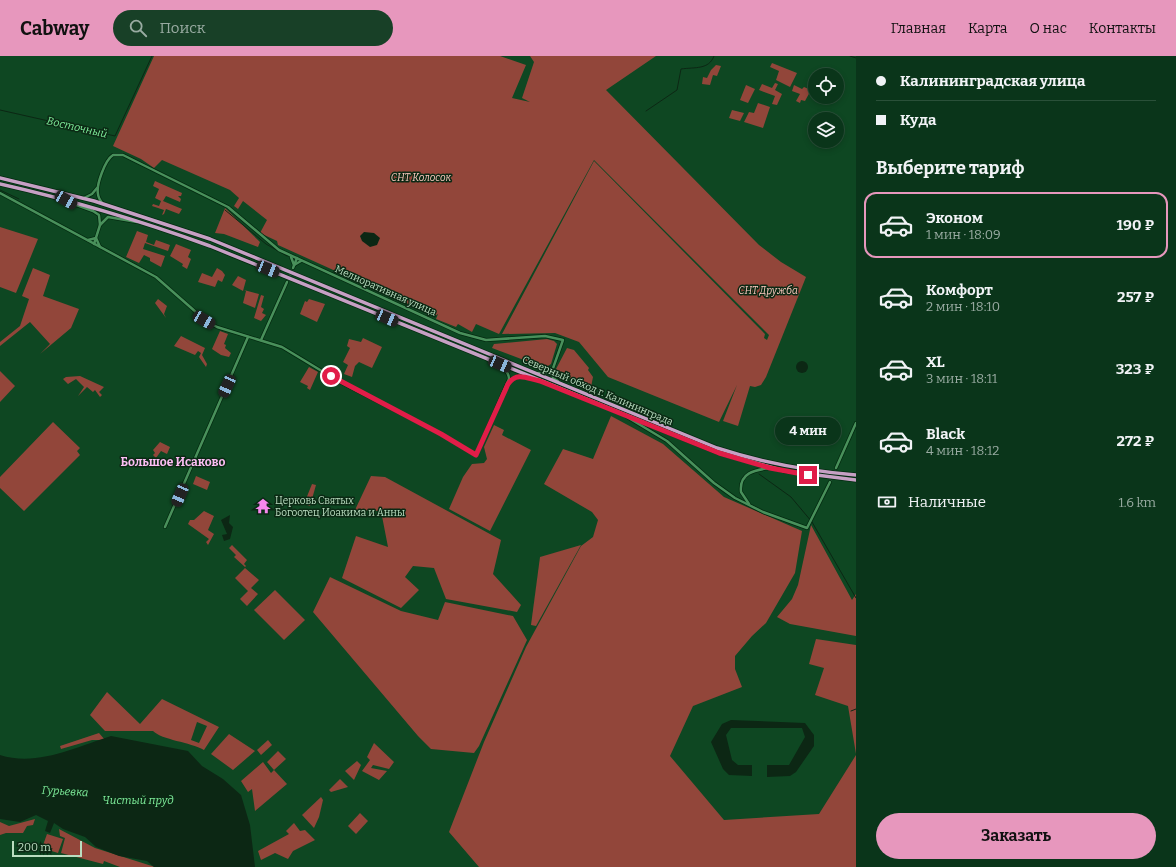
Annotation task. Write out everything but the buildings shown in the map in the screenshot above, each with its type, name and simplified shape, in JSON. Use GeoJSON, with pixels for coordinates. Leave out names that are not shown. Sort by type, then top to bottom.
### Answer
{"type":"FeatureCollection","features":[{"type":"Feature","properties":{"kind":"highway","name":"Северный обход г. Калининграда"},"geometry":{"type":"LineString","coordinates":[[0,178],[82,198],[227,246],[692,438],[738,454],[795,468],[856,475]]}},
{"type":"Feature","properties":{"kind":"highway","name":"Северный обход г. Калининграда"},"geometry":{"type":"LineString","coordinates":[[0,184],[66,200],[141,223],[256,264],[719,453],[770,468],[856,480]]}},
{"type":"Feature","properties":{"kind":"street","name":"Мелиоративная улица"},"geometry":{"type":"LineString","coordinates":[[98,188],[108,158],[115,154],[123,155],[228,206],[268,242],[289,255],[469,336],[494,340],[545,336],[556,338],[561,346],[553,367]]}},
{"type":"Feature","properties":{"kind":"street"},"geometry":{"type":"LineString","coordinates":[[82,198],[92,194],[98,188]]}},
{"type":"Feature","properties":{"kind":"street"},"geometry":{"type":"LineString","coordinates":[[98,188],[98,195],[104,205]]}},
{"type":"Feature","properties":{"kind":"street"},"geometry":{"type":"LineString","coordinates":[[0,193],[101,248],[131,262],[162,281],[204,320],[225,330],[270,342],[296,355],[340,382],[441,434],[476,455],[508,384],[509,376],[507,371],[486,358]]}},
{"type":"Feature","properties":{"kind":"street"},"geometry":{"type":"LineString","coordinates":[[66,200],[76,206],[96,212],[100,218],[100,225],[94,244]]}},
{"type":"Feature","properties":{"kind":"street"},"geometry":{"type":"LineString","coordinates":[[100,225],[108,217],[141,223]]}},
{"type":"Feature","properties":{"kind":"street"},"geometry":{"type":"LineString","coordinates":[[86,240],[96,238]]}},
{"type":"Feature","properties":{"kind":"street"},"geometry":{"type":"LineString","coordinates":[[96,238],[101,248]]}},
{"type":"Feature","properties":{"kind":"street"},"geometry":{"type":"LineString","coordinates":[[289,255],[293,260],[293,266]]}},
{"type":"Feature","properties":{"kind":"street"},"geometry":{"type":"LineString","coordinates":[[293,266],[297,258]]}},
{"type":"Feature","properties":{"kind":"street"},"geometry":{"type":"LineString","coordinates":[[293,266],[303,261]]}},
{"type":"Feature","properties":{"kind":"street"},"geometry":{"type":"LineString","coordinates":[[261,340],[286,282]]}},
{"type":"Feature","properties":{"kind":"street"},"geometry":{"type":"LineString","coordinates":[[263,334],[270,342]]}},
{"type":"Feature","properties":{"kind":"street"},"geometry":{"type":"LineString","coordinates":[[165,527],[248,337]]}},
{"type":"Feature","properties":{"kind":"street"},"geometry":{"type":"LineString","coordinates":[[523,368],[543,374],[548,372],[553,367]]}},
{"type":"Feature","properties":{"kind":"street"},"geometry":{"type":"LineString","coordinates":[[553,367],[554,378],[572,388]]}},
{"type":"Feature","properties":{"kind":"street"},"geometry":{"type":"LineString","coordinates":[[508,384],[517,376],[540,381]]}},
{"type":"Feature","properties":{"kind":"street"},"geometry":{"type":"LineString","coordinates":[[616,412],[664,439],[718,486],[751,506],[808,526],[830,482]]}},
{"type":"Feature","properties":{"kind":"street"},"geometry":{"type":"LineString","coordinates":[[836,468],[856,424]]}},
{"type":"Feature","properties":{"kind":"street"},"geometry":{"type":"LineString","coordinates":[[751,506],[741,492],[742,480],[750,472],[770,468]]}},
{"type":"Feature","properties":{"kind":"green space","name":"СНТ Колосок"},"geometry":{"type":"Polygon","coordinates":[[[154,56],[500,56],[526,65],[512,98],[530,102],[522,98],[534,62],[530,56],[656,56],[606,90],[759,245],[781,262],[806,277],[766,377],[761,385],[755,387],[750,386],[738,426],[723,421],[737,385],[719,422],[608,377],[579,342],[555,333],[502,334],[594,161],[765,334],[764,338],[767,340],[769,335],[594,160],[499,334],[476,324],[472,332],[458,324],[456,327],[436,319],[438,314],[435,316],[278,245],[277,241],[260,233],[267,220],[243,201],[238,209],[234,206],[239,198],[230,190],[162,160],[154,168],[141,159],[113,146],[154,56]]]}},
{"type":"Feature","properties":{"kind":"green space"},"geometry":{"type":"Polygon","coordinates":[[[772,63],[797,73],[790,87],[776,80],[779,71],[770,67],[772,63]]]}},
{"type":"Feature","properties":{"kind":"green space"},"geometry":{"type":"Polygon","coordinates":[[[716,65],[721,66],[717,76],[713,75],[710,85],[702,84],[703,77],[707,78],[711,70],[716,65]]]}},
{"type":"Feature","properties":{"kind":"green space"},"geometry":{"type":"Polygon","coordinates":[[[775,83],[778,84],[775,90],[782,94],[777,105],[772,104],[775,96],[759,90],[762,84],[772,88],[775,83]]]}},
{"type":"Feature","properties":{"kind":"green space"},"geometry":{"type":"Polygon","coordinates":[[[746,85],[755,89],[748,103],[740,100],[746,85]]]}},
{"type":"Feature","properties":{"kind":"green space"},"geometry":{"type":"Polygon","coordinates":[[[794,85],[802,89],[804,87],[808,89],[808,96],[805,101],[801,100],[800,103],[796,101],[800,94],[792,91],[794,85]]]}},
{"type":"Feature","properties":{"kind":"green space"},"geometry":{"type":"Polygon","coordinates":[[[758,103],[770,107],[763,128],[744,122],[749,112],[754,113],[758,103]]]}},
{"type":"Feature","properties":{"kind":"green space"},"geometry":{"type":"Polygon","coordinates":[[[732,110],[744,113],[740,121],[729,118],[732,110]]]}},
{"type":"Feature","properties":{"kind":"green space"},"geometry":{"type":"Polygon","coordinates":[[[155,181],[182,193],[181,196],[178,196],[181,199],[180,202],[166,196],[163,201],[182,209],[179,214],[166,209],[162,215],[164,210],[152,206],[153,204],[159,206],[161,201],[155,198],[159,189],[153,186],[155,181]]]}},
{"type":"Feature","properties":{"kind":"green space"},"geometry":{"type":"Polygon","coordinates":[[[225,208],[260,242],[258,247],[224,234],[215,233],[225,208]]]}},
{"type":"Feature","properties":{"kind":"green space"},"geometry":{"type":"Polygon","coordinates":[[[0,227],[38,239],[16,293],[0,287],[0,227]]]}},
{"type":"Feature","properties":{"kind":"green space"},"geometry":{"type":"Polygon","coordinates":[[[137,231],[148,235],[146,242],[154,245],[156,240],[170,245],[168,251],[145,243],[143,249],[165,256],[161,267],[150,261],[150,258],[144,255],[139,263],[126,257],[137,231]]]}},
{"type":"Feature","properties":{"kind":"green space"},"geometry":{"type":"Polygon","coordinates":[[[176,244],[191,250],[188,257],[191,259],[187,269],[182,266],[183,264],[170,256],[176,244]]]}},
{"type":"Feature","properties":{"kind":"green space"},"geometry":{"type":"Polygon","coordinates":[[[33,268],[50,275],[43,296],[79,309],[71,328],[40,354],[50,344],[30,322],[0,346],[0,342],[20,326],[29,299],[22,296],[33,268]]]}},
{"type":"Feature","properties":{"kind":"green space"},"geometry":{"type":"Polygon","coordinates":[[[217,268],[225,275],[222,282],[218,280],[215,287],[198,282],[202,273],[212,277],[217,268]]]}},
{"type":"Feature","properties":{"kind":"green space"},"geometry":{"type":"Polygon","coordinates":[[[238,276],[246,280],[243,291],[232,285],[238,276]]]}},
{"type":"Feature","properties":{"kind":"green space"},"geometry":{"type":"Polygon","coordinates":[[[244,290],[259,294],[255,308],[243,303],[246,291],[244,290]]]}},
{"type":"Feature","properties":{"kind":"green space"},"geometry":{"type":"Polygon","coordinates":[[[261,295],[264,296],[261,307],[264,309],[262,313],[266,315],[261,321],[254,318],[261,295]]]}},
{"type":"Feature","properties":{"kind":"green space"},"geometry":{"type":"Polygon","coordinates":[[[158,299],[167,306],[164,314],[166,318],[155,303],[158,299]]]}},
{"type":"Feature","properties":{"kind":"green space"},"geometry":{"type":"Polygon","coordinates":[[[309,299],[325,304],[317,322],[300,314],[305,301],[307,302],[309,299]]]}},
{"type":"Feature","properties":{"kind":"green space"},"geometry":{"type":"Polygon","coordinates":[[[220,331],[228,334],[224,344],[226,345],[225,348],[231,353],[229,357],[221,355],[212,349],[220,331]]]}},
{"type":"Feature","properties":{"kind":"green space"},"geometry":{"type":"Polygon","coordinates":[[[181,336],[205,348],[202,355],[207,364],[206,367],[199,357],[201,353],[198,351],[195,355],[174,346],[181,336]]]}},
{"type":"Feature","properties":{"kind":"green space"},"geometry":{"type":"Polygon","coordinates":[[[363,338],[382,347],[372,368],[359,362],[355,366],[352,377],[344,374],[348,365],[343,362],[350,348],[347,346],[349,339],[361,342],[363,338]]]}},
{"type":"Feature","properties":{"kind":"green space"},"geometry":{"type":"Polygon","coordinates":[[[547,339],[554,341],[557,344],[551,364],[545,368],[492,348],[494,344],[547,339]]]}},
{"type":"Feature","properties":{"kind":"green space"},"geometry":{"type":"Polygon","coordinates":[[[567,348],[574,350],[589,368],[588,370],[593,377],[591,387],[559,374],[556,369],[567,348]]]}},
{"type":"Feature","properties":{"kind":"green space"},"geometry":{"type":"Polygon","coordinates":[[[309,367],[318,372],[310,390],[307,388],[308,386],[300,382],[309,367]]]}},
{"type":"Feature","properties":{"kind":"green space"},"geometry":{"type":"Polygon","coordinates":[[[0,371],[15,386],[0,402],[0,371]]]}},
{"type":"Feature","properties":{"kind":"green space"},"geometry":{"type":"Polygon","coordinates":[[[80,376],[104,387],[99,392],[102,395],[100,397],[95,390],[93,392],[87,387],[78,396],[84,387],[76,379],[68,384],[63,379],[66,377],[80,376]]]}},
{"type":"Feature","properties":{"kind":"green space"},"geometry":{"type":"Polygon","coordinates":[[[611,416],[663,444],[724,497],[802,531],[795,573],[766,623],[752,636],[735,656],[735,669],[742,687],[693,706],[670,756],[724,820],[819,814],[856,755],[856,867],[479,867],[449,832],[484,742],[526,647],[581,546],[593,537],[598,520],[592,512],[544,484],[563,449],[593,459],[611,416]]]}},
{"type":"Feature","properties":{"kind":"green space"},"geometry":{"type":"Polygon","coordinates":[[[53,422],[80,448],[77,451],[80,455],[24,511],[0,488],[0,477],[53,422]]]}},
{"type":"Feature","properties":{"kind":"green space"},"geometry":{"type":"Polygon","coordinates":[[[494,425],[504,430],[502,435],[531,450],[490,531],[449,509],[463,477],[472,464],[484,463],[487,459],[484,447],[494,425]]]}},
{"type":"Feature","properties":{"kind":"green space"},"geometry":{"type":"Polygon","coordinates":[[[160,442],[170,447],[167,454],[161,451],[156,458],[153,455],[155,453],[153,450],[160,442]]]}},
{"type":"Feature","properties":{"kind":"green space"},"geometry":{"type":"Polygon","coordinates":[[[196,476],[210,482],[207,490],[193,484],[196,476]]]}},
{"type":"Feature","properties":{"kind":"green space"},"geometry":{"type":"Polygon","coordinates":[[[371,476],[385,477],[501,540],[493,574],[521,605],[517,612],[446,599],[434,568],[413,566],[405,577],[419,590],[401,608],[342,578],[356,536],[388,547],[381,511],[355,510],[371,476]]]}},
{"type":"Feature","properties":{"kind":"green space"},"geometry":{"type":"Polygon","coordinates":[[[312,484],[316,485],[310,506],[304,504],[312,484]]]}},
{"type":"Feature","properties":{"kind":"green space"},"geometry":{"type":"Polygon","coordinates":[[[204,511],[214,516],[208,530],[214,534],[208,545],[206,542],[209,539],[188,524],[190,520],[194,520],[204,511]]]}},
{"type":"Feature","properties":{"kind":"green space"},"geometry":{"type":"Polygon","coordinates":[[[811,525],[852,600],[856,594],[856,636],[790,624],[777,617],[792,599],[798,585],[811,525]]]}},
{"type":"Feature","properties":{"kind":"green space"},"geometry":{"type":"Polygon","coordinates":[[[232,545],[247,560],[244,564],[246,566],[245,567],[234,557],[236,555],[229,548],[232,545]]]}},
{"type":"Feature","properties":{"kind":"green space"},"geometry":{"type":"Polygon","coordinates":[[[581,545],[536,626],[531,625],[540,557],[581,545]]]}},
{"type":"Feature","properties":{"kind":"green space"},"geometry":{"type":"Polygon","coordinates":[[[245,568],[259,580],[251,588],[258,594],[247,606],[240,599],[248,591],[235,578],[245,568]]]}},
{"type":"Feature","properties":{"kind":"green space"},"geometry":{"type":"Polygon","coordinates":[[[330,577],[401,611],[438,620],[445,602],[513,616],[527,640],[479,746],[474,753],[431,749],[418,736],[313,612],[330,577]]]}},
{"type":"Feature","properties":{"kind":"green space"},"geometry":{"type":"Polygon","coordinates":[[[275,590],[305,620],[284,640],[254,610],[275,590]]]}},
{"type":"Feature","properties":{"kind":"green space"},"geometry":{"type":"Polygon","coordinates":[[[816,639],[856,645],[856,754],[848,706],[815,695],[824,668],[809,664],[816,639]]]}},
{"type":"Feature","properties":{"kind":"green space"},"geometry":{"type":"Polygon","coordinates":[[[107,692],[140,724],[162,699],[219,727],[204,750],[163,737],[153,731],[105,731],[90,715],[107,692]],[[197,722],[191,740],[199,743],[207,726],[197,722]]]}},
{"type":"Feature","properties":{"kind":"green space"},"geometry":{"type":"Polygon","coordinates":[[[99,733],[105,740],[92,740],[61,749],[60,746],[99,733]]]}},
{"type":"Feature","properties":{"kind":"green space"},"geometry":{"type":"Polygon","coordinates":[[[229,734],[255,751],[233,770],[211,754],[229,734]]]}},
{"type":"Feature","properties":{"kind":"green space"},"geometry":{"type":"Polygon","coordinates":[[[268,740],[272,745],[261,755],[257,750],[268,740]]]}},
{"type":"Feature","properties":{"kind":"green space"},"geometry":{"type":"Polygon","coordinates":[[[374,743],[394,762],[389,769],[373,765],[371,768],[387,771],[379,780],[362,771],[370,760],[367,757],[374,743]]]}},
{"type":"Feature","properties":{"kind":"green space"},"geometry":{"type":"Polygon","coordinates":[[[278,751],[286,759],[274,770],[267,762],[278,751]]]}},
{"type":"Feature","properties":{"kind":"green space"},"geometry":{"type":"Polygon","coordinates":[[[357,761],[361,765],[354,780],[345,771],[357,761]]]}},
{"type":"Feature","properties":{"kind":"green space"},"geometry":{"type":"Polygon","coordinates":[[[263,762],[271,773],[274,770],[287,784],[255,811],[252,789],[248,792],[241,781],[263,762]]]}},
{"type":"Feature","properties":{"kind":"green space"},"geometry":{"type":"Polygon","coordinates":[[[340,779],[348,787],[331,792],[329,790],[340,779]]]}},
{"type":"Feature","properties":{"kind":"green space"},"geometry":{"type":"Polygon","coordinates":[[[321,797],[323,800],[319,817],[314,828],[302,815],[321,797]]]}},
{"type":"Feature","properties":{"kind":"green space"},"geometry":{"type":"Polygon","coordinates":[[[360,813],[368,821],[356,834],[348,826],[360,813]]]}},
{"type":"Feature","properties":{"kind":"green space"},"geometry":{"type":"Polygon","coordinates":[[[35,819],[33,825],[27,826],[23,833],[6,833],[0,835],[0,822],[9,826],[35,819]]]}},
{"type":"Feature","properties":{"kind":"green space"},"geometry":{"type":"Polygon","coordinates":[[[294,823],[300,831],[305,830],[315,840],[293,851],[288,859],[275,853],[261,860],[258,851],[289,834],[286,831],[294,823]]]}},
{"type":"Feature","properties":{"kind":"green space"},"geometry":{"type":"Polygon","coordinates":[[[59,829],[95,848],[155,867],[120,867],[104,861],[103,864],[61,853],[65,838],[60,836],[59,829]]]}},
{"type":"Feature","properties":{"kind":"green space"},"geometry":{"type":"Polygon","coordinates":[[[47,834],[63,839],[58,853],[42,848],[47,834]]]}},
{"type":"Feature","properties":{"kind":"water"},"geometry":{"type":"Polygon","coordinates":[[[364,232],[374,233],[380,238],[377,245],[370,247],[362,241],[360,236],[364,232]]]}},
{"type":"Feature","properties":{"kind":"water"},"geometry":{"type":"Polygon","coordinates":[[[800,361],[804,361],[808,367],[804,373],[800,373],[796,369],[796,365],[800,361]]]}},
{"type":"Feature","properties":{"kind":"water"},"geometry":{"type":"Polygon","coordinates":[[[230,515],[229,523],[233,527],[230,539],[224,541],[222,535],[227,534],[221,520],[230,515]]]}},
{"type":"Feature","properties":{"kind":"water"},"geometry":{"type":"Polygon","coordinates":[[[731,720],[805,723],[814,735],[814,746],[796,772],[790,776],[767,777],[767,765],[789,765],[805,737],[802,728],[731,728],[726,735],[732,760],[738,765],[752,765],[752,776],[729,775],[723,769],[711,742],[722,724],[731,720]]]}},
{"type":"Feature","properties":{"kind":"water","name":"Чистый пруд"},"geometry":{"type":"Polygon","coordinates":[[[111,736],[188,751],[202,766],[223,779],[241,795],[250,825],[255,867],[154,867],[147,861],[119,856],[96,847],[85,837],[63,829],[54,823],[50,833],[45,831],[48,821],[36,815],[20,822],[0,819],[0,755],[28,759],[42,757],[70,750],[111,736]]]}},
{"type":"Feature","properties":{"kind":"waterway","name":"Восточный"},"geometry":{"type":"LineString","coordinates":[[0,110],[115,136],[152,56]]}},
{"type":"Feature","properties":{"kind":"waterway"},"geometry":{"type":"LineString","coordinates":[[646,111],[677,90],[681,69],[705,66],[709,64],[714,56]]}},
{"type":"Feature","properties":{"kind":"waterway"},"geometry":{"type":"LineString","coordinates":[[850,56],[856,58]]}},
{"type":"Feature","properties":{"kind":"waterway","name":"Восточный"},"geometry":{"type":"LineString","coordinates":[[0,190],[19,199]]}},
{"type":"Feature","properties":{"kind":"waterway"},"geometry":{"type":"LineString","coordinates":[[225,210],[266,244],[287,256]]}},
{"type":"Feature","properties":{"kind":"waterway"},"geometry":{"type":"LineString","coordinates":[[759,474],[791,497],[812,522],[856,598]]}},
{"type":"Feature","properties":{"kind":"waterway"},"geometry":{"type":"LineString","coordinates":[[851,711],[856,709]]}},
{"type":"Feature","properties":{"kind":"tunnel"},"geometry":{"type":"LineString","coordinates":[[287,282],[293,268]]}},
{"type":"Feature","properties":{"kind":"tunnel"},"geometry":{"type":"LineString","coordinates":[[830,482],[836,468]]}},
{"type":"Feature","properties":{"kind":"place","name":"Церковь Святых Богоотец Иоакима и Анны"},"geometry":{"type":"Point","coordinates":[263,506]}},
{"type":"Feature","properties":{"kind":"district","name":"Большое Исаково"},"geometry":{"type":"Point","coordinates":[173,462]}},
{"type":"Feature","properties":{"kind":"route"},"geometry":{"type":"LineString","coordinates":[[331,376],[358,392],[441,434],[476,455],[508,384],[513,378],[519,376],[540,381],[719,453],[770,468],[808,475]]}},
{"type":"Feature","properties":{"kind":"park label","name":"СНТ Дружба"},"geometry":{"type":"Point","coordinates":[768,290]}},
{"type":"Feature","properties":{"kind":"water label","name":"Гурьевка"},"geometry":{"type":"Point","coordinates":[65,791]}}]}
